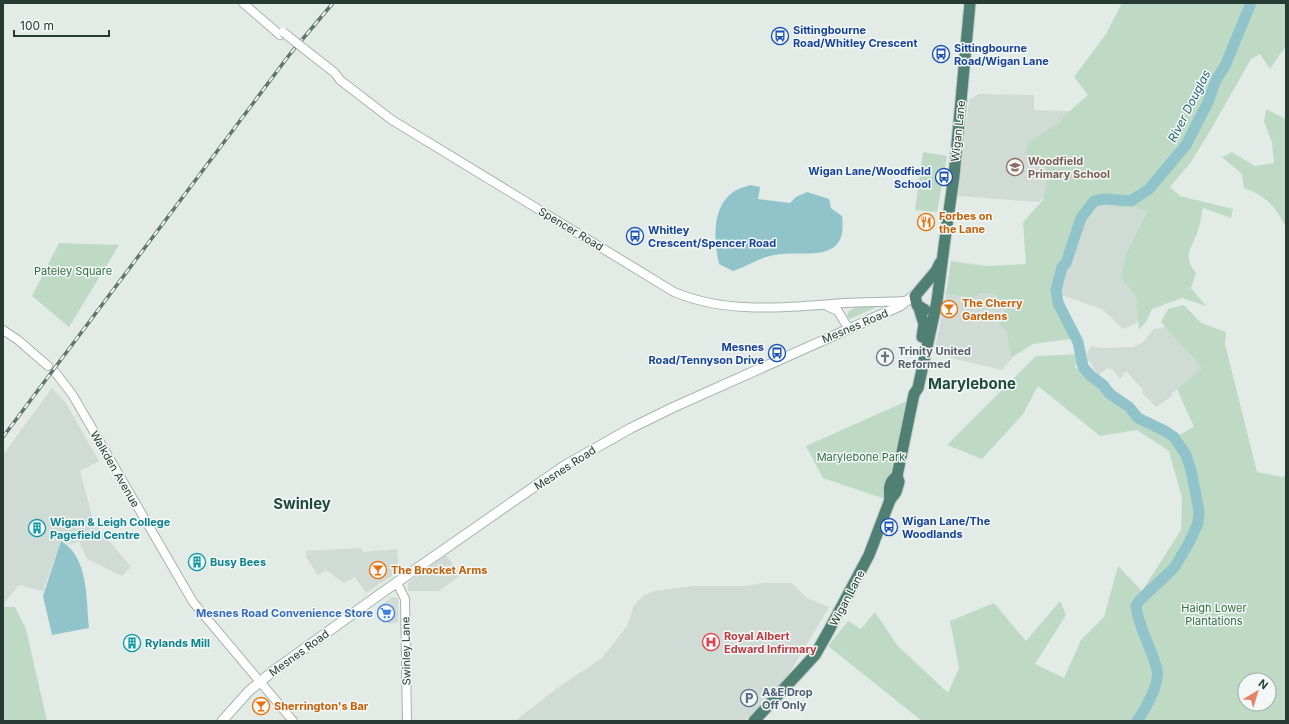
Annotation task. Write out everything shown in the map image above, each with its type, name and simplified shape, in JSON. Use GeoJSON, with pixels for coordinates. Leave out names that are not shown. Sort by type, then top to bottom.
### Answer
{"type":"FeatureCollection","features":[{"type":"Feature","properties":{"kind":"highway","name":"Wigan Lane"},"geometry":{"type":"LineString","coordinates":[[754,721],[815,655],[869,555],[890,500],[888,490],[892,479],[897,476],[914,394],[918,388],[936,301],[954,176],[970,3]]}},
{"type":"Feature","properties":{"kind":"highway","name":"Wigan Lane"},"geometry":{"type":"LineString","coordinates":[[918,292],[936,271],[942,259]]}},
{"type":"Feature","properties":{"kind":"highway"},"geometry":{"type":"LineString","coordinates":[[930,289],[936,301],[930,310],[919,308],[915,300],[918,292],[930,289]]}},
{"type":"Feature","properties":{"kind":"highway","name":"Wigan Lane"},"geometry":{"type":"LineString","coordinates":[[914,394],[912,386],[924,327],[919,308]]}},
{"type":"Feature","properties":{"kind":"main road","name":"Mesnes Road"},"geometry":{"type":"LineString","coordinates":[[222,721],[242,697],[260,682],[397,583],[564,466],[595,448],[674,407],[903,304],[918,292]]}},
{"type":"Feature","properties":{"kind":"main road","name":"Mesnes Road"},"geometry":{"type":"LineString","coordinates":[[903,304],[919,308]]}},
{"type":"Feature","properties":{"kind":"street","name":"Spencer Road"},"geometry":{"type":"LineString","coordinates":[[243,3],[254,11],[259,18],[310,56],[332,76],[340,80],[392,120],[674,292],[704,302],[737,307],[826,306],[844,303],[903,304]]}},
{"type":"Feature","properties":{"kind":"street"},"geometry":{"type":"LineString","coordinates":[[843,316],[844,303]]}},
{"type":"Feature","properties":{"kind":"street"},"geometry":{"type":"LineString","coordinates":[[826,306],[838,311],[843,316],[848,328]]}},
{"type":"Feature","properties":{"kind":"street"},"geometry":{"type":"LineString","coordinates":[[3,330],[18,340],[48,366]]}},
{"type":"Feature","properties":{"kind":"street","name":"Walkden Avenue"},"geometry":{"type":"LineString","coordinates":[[55,372],[72,394],[193,602],[293,721]]}},
{"type":"Feature","properties":{"kind":"street","name":"Swinley Lane"},"geometry":{"type":"LineString","coordinates":[[397,583],[405,599],[407,721]]}},
{"type":"Feature","properties":{"kind":"shaded area","name":"Woodfield Primary School"},"geometry":{"type":"Polygon","coordinates":[[[979,94],[1034,95],[1034,110],[1069,111],[1079,144],[1054,189],[1039,202],[958,196],[969,100],[979,94]]]}},
{"type":"Feature","properties":{"kind":"shaded area"},"geometry":{"type":"Polygon","coordinates":[[[1102,199],[1121,208],[1132,206],[1147,212],[1125,256],[1121,278],[1136,297],[1139,322],[1123,329],[1102,309],[1061,295],[1061,289],[1074,238],[1102,199]]]}},
{"type":"Feature","properties":{"kind":"shaded area"},"geometry":{"type":"Polygon","coordinates":[[[981,293],[1013,295],[1017,352],[1002,370],[934,354],[946,294],[973,298],[981,293]]]}},
{"type":"Feature","properties":{"kind":"shaded area"},"geometry":{"type":"Polygon","coordinates":[[[1193,321],[1222,360],[1192,377],[1171,394],[1172,396],[1156,407],[1142,393],[1143,390],[1126,371],[1120,379],[1112,369],[1107,368],[1098,376],[1086,355],[1091,346],[1101,348],[1133,347],[1142,343],[1154,329],[1193,321]]]}},
{"type":"Feature","properties":{"kind":"shaded area"},"geometry":{"type":"Polygon","coordinates":[[[52,388],[66,403],[99,461],[80,471],[94,523],[131,567],[122,576],[87,559],[79,541],[70,545],[61,541],[43,591],[19,585],[3,604],[3,455],[52,388]]]}},
{"type":"Feature","properties":{"kind":"shaded area"},"geometry":{"type":"Polygon","coordinates":[[[361,548],[363,552],[397,549],[399,571],[366,593],[355,577],[344,583],[326,570],[318,575],[306,557],[306,551],[361,548]]]}},
{"type":"Feature","properties":{"kind":"shaded area"},"geometry":{"type":"Polygon","coordinates":[[[446,555],[461,575],[439,591],[408,591],[408,583],[446,555]]]}},
{"type":"Feature","properties":{"kind":"shaded area","name":"Royal Albert Edward Infirmary"},"geometry":{"type":"Polygon","coordinates":[[[763,583],[792,583],[807,598],[829,607],[780,689],[771,699],[744,721],[515,721],[556,689],[602,658],[627,626],[634,605],[644,595],[655,591],[693,586],[744,586],[763,583]]]}},
{"type":"Feature","properties":{"kind":"shaded area","name":"Mesnes Road Convenience Store"},"geometry":{"type":"Polygon","coordinates":[[[392,597],[398,598],[398,622],[389,624],[377,608],[392,597]]]}},
{"type":"Feature","properties":{"kind":"green space"},"geometry":{"type":"Polygon","coordinates":[[[1122,3],[1286,3],[1286,46],[1270,69],[1260,54],[1251,59],[1191,162],[1170,187],[1180,196],[1233,209],[1231,218],[1203,208],[1199,227],[1190,251],[1189,261],[1196,273],[1191,288],[1206,306],[1182,298],[1152,309],[1146,322],[1139,329],[1136,297],[1121,278],[1125,256],[1147,212],[1132,206],[1121,208],[1102,199],[1074,238],[1061,289],[1071,339],[1033,344],[1011,358],[1007,332],[997,322],[1005,312],[995,294],[981,293],[973,298],[946,294],[951,261],[986,266],[1026,264],[1023,222],[1043,200],[1047,181],[1044,160],[1025,154],[1028,142],[1061,122],[1063,117],[1088,95],[1074,77],[1106,34],[1122,3]]]}},
{"type":"Feature","properties":{"kind":"green space"},"geometry":{"type":"Polygon","coordinates":[[[1266,109],[1286,119],[1286,228],[1270,203],[1252,191],[1244,188],[1242,174],[1222,157],[1232,152],[1255,166],[1274,163],[1272,142],[1264,122],[1266,109]]]}},
{"type":"Feature","properties":{"kind":"green space"},"geometry":{"type":"Polygon","coordinates":[[[923,152],[947,156],[937,212],[915,210],[923,152]]]}},
{"type":"Feature","properties":{"kind":"green space","name":"Pateley Square"},"geometry":{"type":"Polygon","coordinates":[[[59,243],[119,245],[69,327],[32,296],[59,243]]]}},
{"type":"Feature","properties":{"kind":"green space","name":"Haigh Lower Plantations"},"geometry":{"type":"Polygon","coordinates":[[[1184,305],[1201,323],[1226,332],[1225,344],[1257,472],[1282,477],[1286,476],[1286,721],[922,721],[828,646],[848,621],[861,629],[875,612],[897,645],[948,693],[959,668],[950,621],[994,603],[1026,641],[1060,601],[1066,615],[1035,664],[1064,678],[1081,640],[1104,617],[1118,566],[1142,591],[1181,530],[1182,498],[1169,451],[1137,430],[1100,436],[1038,386],[1023,414],[982,459],[947,445],[1036,356],[1084,354],[1089,361],[1074,366],[1131,417],[1149,417],[1179,435],[1194,427],[1177,389],[1202,368],[1161,322],[1168,309],[1184,305]]]}},
{"type":"Feature","properties":{"kind":"green space"},"geometry":{"type":"Polygon","coordinates":[[[879,306],[850,319],[847,316],[848,312],[855,307],[879,306]]]}},
{"type":"Feature","properties":{"kind":"green space","name":"Marylebone Park"},"geometry":{"type":"Polygon","coordinates":[[[907,401],[885,499],[823,478],[806,446],[907,401]]]}},
{"type":"Feature","properties":{"kind":"green space"},"geometry":{"type":"Polygon","coordinates":[[[3,607],[15,607],[26,629],[47,721],[3,721],[3,607]]]}},
{"type":"Feature","properties":{"kind":"water"},"geometry":{"type":"Polygon","coordinates":[[[750,185],[760,187],[758,199],[790,203],[796,197],[807,192],[829,199],[831,208],[842,216],[842,233],[838,243],[830,250],[770,256],[733,271],[719,264],[715,235],[721,207],[733,192],[750,185]]]}},
{"type":"Feature","properties":{"kind":"water"},"geometry":{"type":"Polygon","coordinates":[[[61,541],[70,548],[77,557],[81,568],[86,592],[89,628],[52,635],[43,596],[61,541]]]}},
{"type":"Feature","properties":{"kind":"waterway","name":"River Douglas"},"geometry":{"type":"LineString","coordinates":[[1137,721],[1151,697],[1156,682],[1157,670],[1140,623],[1136,606],[1140,600],[1174,568],[1189,543],[1198,523],[1199,511],[1191,470],[1186,455],[1174,437],[1138,418],[1129,407],[1110,394],[1103,385],[1091,376],[1083,367],[1078,342],[1058,303],[1056,290],[1062,267],[1066,263],[1081,218],[1094,201],[1105,199],[1131,201],[1149,189],[1186,145],[1208,102],[1216,80],[1225,66],[1251,3]]}},
{"type":"Feature","properties":{"kind":"railway"},"geometry":{"type":"LineString","coordinates":[[3,437],[290,54],[333,3]]}},
{"type":"Feature","properties":{"kind":"place","name":"Sittingbourne Road/Whitley Crescent"},"geometry":{"type":"Point","coordinates":[780,36]}},
{"type":"Feature","properties":{"kind":"place","name":"Sittingbourne Road/Wigan Lane"},"geometry":{"type":"Point","coordinates":[941,54]}},
{"type":"Feature","properties":{"kind":"place","name":"Woodfield Primary School"},"geometry":{"type":"Point","coordinates":[1015,167]}},
{"type":"Feature","properties":{"kind":"place","name":"Wigan Lane/Woodfield School"},"geometry":{"type":"Point","coordinates":[944,177]}},
{"type":"Feature","properties":{"kind":"place","name":"Forbes on the Lane"},"geometry":{"type":"Point","coordinates":[926,222]}},
{"type":"Feature","properties":{"kind":"place","name":"Whitley Crescent/Spencer Road"},"geometry":{"type":"Point","coordinates":[635,236]}},
{"type":"Feature","properties":{"kind":"place","name":"The Cherry Gardens"},"geometry":{"type":"Point","coordinates":[949,309]}},
{"type":"Feature","properties":{"kind":"place","name":"Mesnes Road/Tennyson Drive"},"geometry":{"type":"Point","coordinates":[777,353]}},
{"type":"Feature","properties":{"kind":"place","name":"Trinity United Reformed"},"geometry":{"type":"Point","coordinates":[885,357]}},
{"type":"Feature","properties":{"kind":"place","name":"Wigan Lane/The Woodlands"},"geometry":{"type":"Point","coordinates":[889,527]}},
{"type":"Feature","properties":{"kind":"place","name":"Wigan & Leigh College Pagefield Centre"},"geometry":{"type":"Point","coordinates":[37,528]}},
{"type":"Feature","properties":{"kind":"place","name":"Busy Bees"},"geometry":{"type":"Point","coordinates":[197,562]}},
{"type":"Feature","properties":{"kind":"place","name":"The Brocket Arms"},"geometry":{"type":"Point","coordinates":[378,570]}},
{"type":"Feature","properties":{"kind":"place","name":"Mesnes Road Convenience Store"},"geometry":{"type":"Point","coordinates":[386,613]}},
{"type":"Feature","properties":{"kind":"place","name":"Royal Albert Edward Infirmary"},"geometry":{"type":"Point","coordinates":[711,642]}},
{"type":"Feature","properties":{"kind":"place","name":"Rylands Mill"},"geometry":{"type":"Point","coordinates":[132,643]}},
{"type":"Feature","properties":{"kind":"place","name":"A&E Drop Off Only"},"geometry":{"type":"Point","coordinates":[749,698]}},
{"type":"Feature","properties":{"kind":"place","name":"Sherrington's Bar"},"geometry":{"type":"Point","coordinates":[261,706]}},
{"type":"Feature","properties":{"kind":"district","name":"Marylebone"},"geometry":{"type":"Point","coordinates":[972,383]}},
{"type":"Feature","properties":{"kind":"district","name":"Swinley"},"geometry":{"type":"Point","coordinates":[302,503]}}]}
